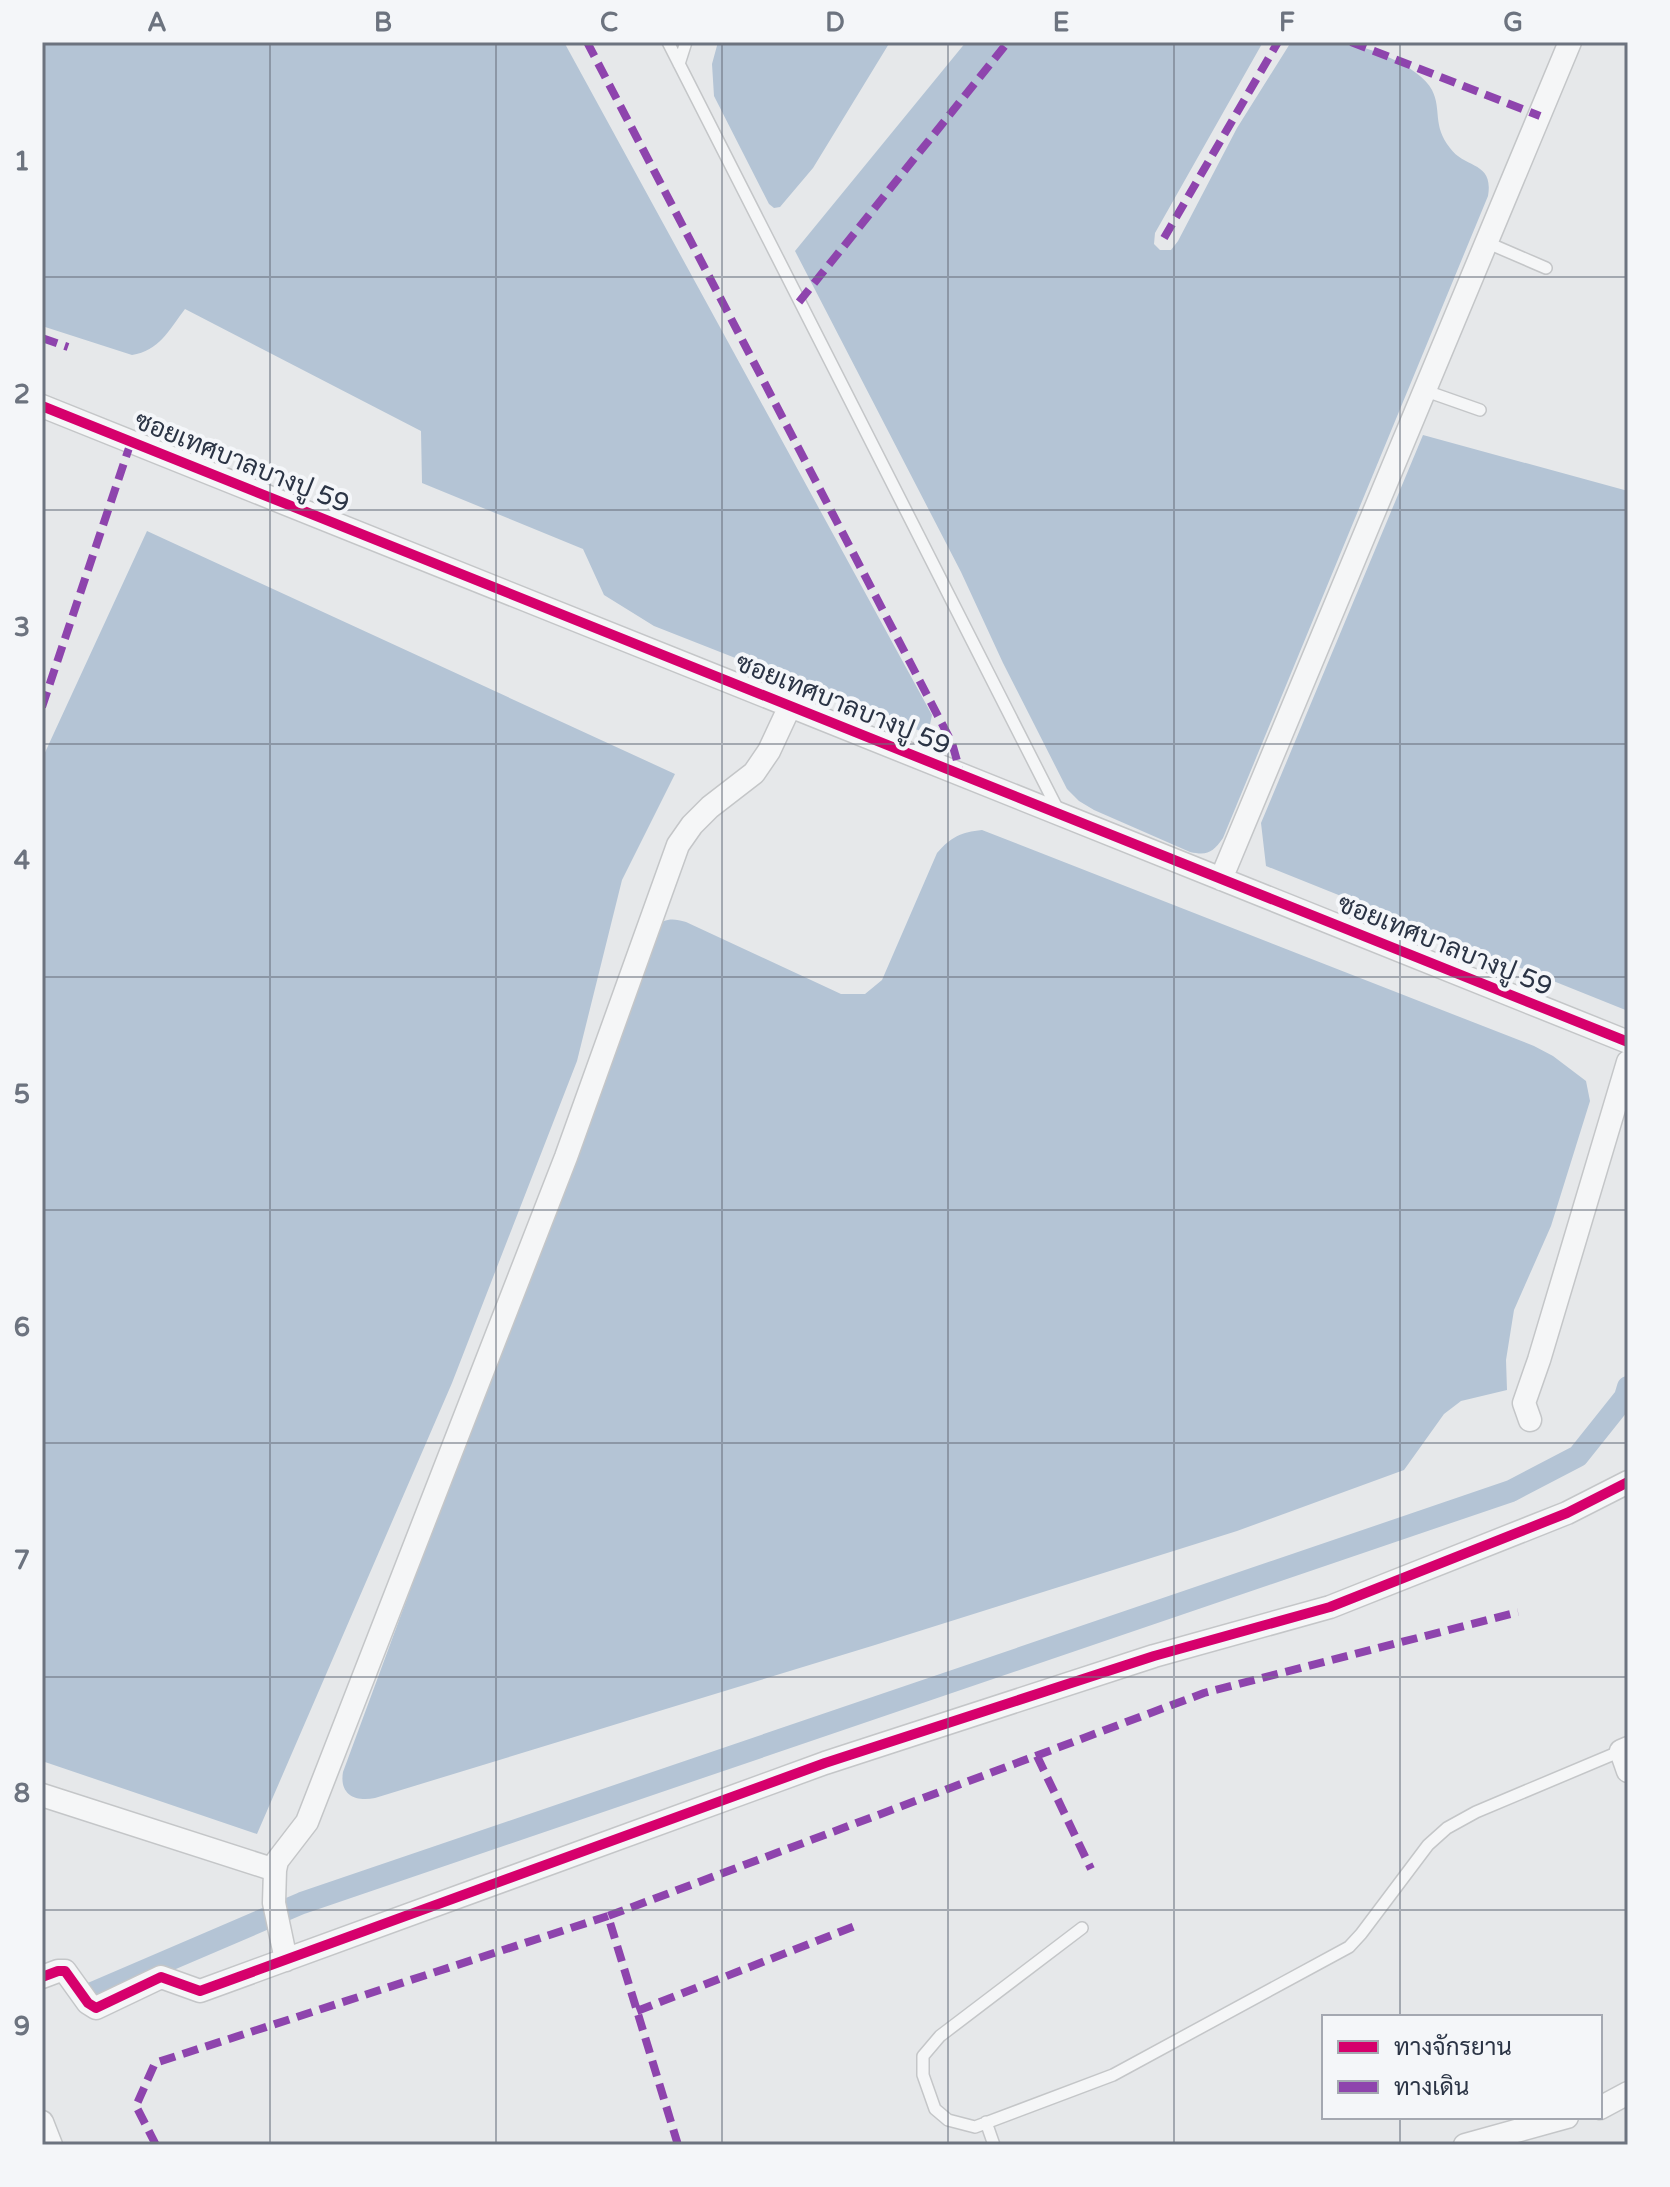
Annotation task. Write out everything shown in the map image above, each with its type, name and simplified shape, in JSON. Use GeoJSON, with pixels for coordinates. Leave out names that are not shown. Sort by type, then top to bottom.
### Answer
{"type":"FeatureCollection","features":[{"type":"Feature","properties":{"kind":"street"},"geometry":{"type":"LineString","coordinates":[[1221,879],[1570,42]]}},
{"type":"Feature","properties":{"kind":"street","name":"ซอยเทศบาลบางปู 59"},"geometry":{"type":"LineString","coordinates":[[42,406],[1628,1042]]}},
{"type":"Feature","properties":{"kind":"street"},"geometry":{"type":"LineString","coordinates":[[286,1960],[274,1903],[277,1861],[307,1822],[566,1157],[678,845],[710,807],[754,773],[769,751],[790,706]]}},
{"type":"Feature","properties":{"kind":"street"},"geometry":{"type":"LineString","coordinates":[[1530,1420],[1524,1403],[1628,1062]]}},
{"type":"Feature","properties":{"kind":"street"},"geometry":{"type":"LineString","coordinates":[[42,1977],[65,1971],[88,2003],[96,2008],[161,1977],[200,1991],[825,1763],[1154,1656],[1330,1607],[1567,1513],[1628,1482]]}},
{"type":"Feature","properties":{"kind":"street"},"geometry":{"type":"LineString","coordinates":[[42,1795],[275,1870]]}},
{"type":"Feature","properties":{"kind":"street"},"geometry":{"type":"LineString","coordinates":[[1602,2107],[1628,2093]]}},
{"type":"Feature","properties":{"kind":"street"},"geometry":{"type":"LineString","coordinates":[[1465,2145],[1560,2119]]}},
{"type":"Feature","properties":{"kind":"street"},"geometry":{"type":"LineString","coordinates":[[42,2122],[51,2145]]}},
{"type":"Feature","properties":{"kind":"lane"},"geometry":{"type":"LineString","coordinates":[[668,42],[1060,814]]}},
{"type":"Feature","properties":{"kind":"lane"},"geometry":{"type":"LineString","coordinates":[[679,64],[686,42]]}},
{"type":"Feature","properties":{"kind":"lane"},"geometry":{"type":"LineString","coordinates":[[1488,243],[1546,268]]}},
{"type":"Feature","properties":{"kind":"lane"},"geometry":{"type":"LineString","coordinates":[[1426,391],[1480,410]]}},
{"type":"Feature","properties":{"kind":"lane"},"geometry":{"type":"LineString","coordinates":[[1082,1928],[940,2036],[923,2056],[923,2075],[935,2109],[948,2120],[975,2127],[1113,2075],[1349,1947],[1428,1845],[1447,1828],[1476,1812],[1626,1757]]}},
{"type":"Feature","properties":{"kind":"lane"},"geometry":{"type":"LineString","coordinates":[[986,2122],[994,2145]]}},
{"type":"Feature","properties":{"kind":"water"},"geometry":{"type":"Polygon","coordinates":[[[42,42],[564,42],[932,715],[928,734],[654,626],[604,595],[583,549],[422,483],[421,431],[185,309],[156,344],[132,355],[42,326],[42,42]]]}},
{"type":"Feature","properties":{"kind":"water"},"geometry":{"type":"Polygon","coordinates":[[[718,42],[890,42],[813,168],[780,207],[774,208],[769,204],[714,96],[712,64],[718,42]]]}},
{"type":"Feature","properties":{"kind":"water"},"geometry":{"type":"Polygon","coordinates":[[[966,42],[1263,42],[1155,233],[1154,244],[1160,250],[1171,250],[1178,241],[1237,128],[1291,42],[1352,44],[1405,65],[1426,81],[1432,90],[1444,140],[1456,155],[1483,171],[1487,177],[1488,196],[1223,838],[1206,853],[1190,852],[1094,810],[1067,789],[961,572],[795,251],[966,42]]]}},
{"type":"Feature","properties":{"kind":"water"},"geometry":{"type":"Polygon","coordinates":[[[1423,435],[1628,491],[1628,1011],[1266,866],[1261,823],[1423,435]]]}},
{"type":"Feature","properties":{"kind":"water"},"geometry":{"type":"Polygon","coordinates":[[[147,531],[675,774],[622,880],[577,1061],[452,1383],[257,1834],[42,1761],[42,759],[147,531]]]}},
{"type":"Feature","properties":{"kind":"water"},"geometry":{"type":"Polygon","coordinates":[[[982,830],[1534,1046],[1586,1081],[1590,1101],[1551,1226],[1514,1310],[1506,1360],[1507,1390],[1461,1401],[1444,1414],[1404,1470],[1237,1531],[375,1798],[361,1799],[350,1795],[342,1780],[343,1772],[655,927],[669,920],[686,922],[841,994],[865,994],[882,980],[937,853],[957,836],[982,830]]]}},
{"type":"Feature","properties":{"kind":"waterway"},"geometry":{"type":"LineString","coordinates":[[92,1993],[302,1903],[1511,1491],[1578,1456],[1625,1397],[1628,1387]]}},
{"type":"Feature","properties":{"kind":"marked path"},"geometry":{"type":"LineString","coordinates":[[587,42],[952,743],[961,775]]}},
{"type":"Feature","properties":{"kind":"marked path"},"geometry":{"type":"LineString","coordinates":[[799,302],[1008,42]]}},
{"type":"Feature","properties":{"kind":"marked path"},"geometry":{"type":"LineString","coordinates":[[1164,238],[1278,42]]}},
{"type":"Feature","properties":{"kind":"marked path"},"geometry":{"type":"LineString","coordinates":[[1351,42],[1540,116]]}},
{"type":"Feature","properties":{"kind":"marked path"},"geometry":{"type":"LineString","coordinates":[[42,338],[68,347]]}},
{"type":"Feature","properties":{"kind":"marked path"},"geometry":{"type":"LineString","coordinates":[[42,707],[131,442]]}},
{"type":"Feature","properties":{"kind":"marked path"},"geometry":{"type":"LineString","coordinates":[[678,2145],[608,1916],[1204,1693],[1518,1612]]}},
{"type":"Feature","properties":{"kind":"marked path"},"geometry":{"type":"LineString","coordinates":[[1037,1756],[1091,1869]]}},
{"type":"Feature","properties":{"kind":"marked path"},"geometry":{"type":"LineString","coordinates":[[156,2145],[136,2106],[155,2063],[608,1916]]}},
{"type":"Feature","properties":{"kind":"marked path"},"geometry":{"type":"LineString","coordinates":[[637,2011],[855,1926]]}},
{"type":"Feature","properties":{"kind":"cycle path"},"geometry":{"type":"LineString","coordinates":[[42,406],[1628,1042]]}},
{"type":"Feature","properties":{"kind":"cycle path"},"geometry":{"type":"LineString","coordinates":[[42,1977],[65,1971],[88,2003],[96,2008],[161,1977],[200,1991],[825,1763],[1154,1656],[1330,1607],[1567,1513],[1628,1482]]}}]}
